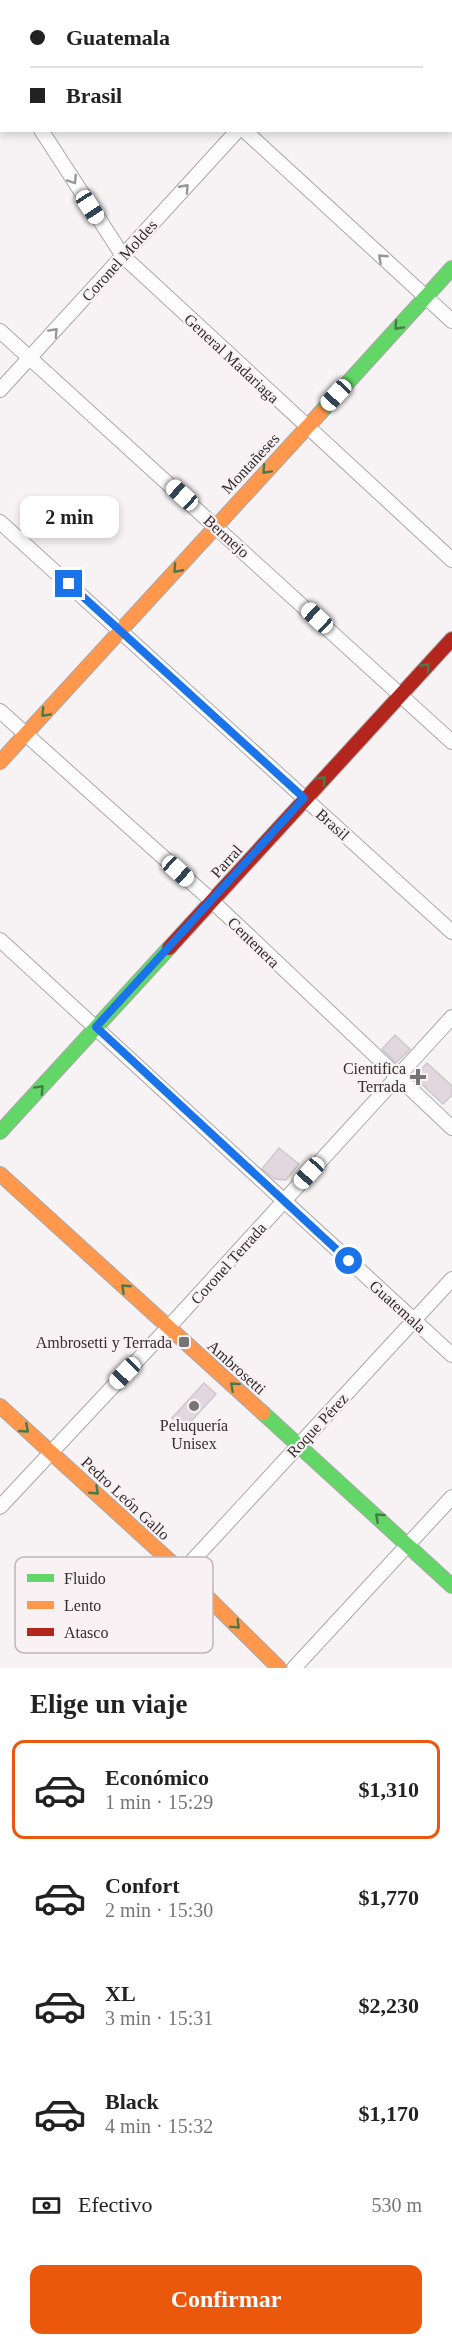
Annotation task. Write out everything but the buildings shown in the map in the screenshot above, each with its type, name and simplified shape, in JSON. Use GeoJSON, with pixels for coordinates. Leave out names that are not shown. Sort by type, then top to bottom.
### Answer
{"type":"FeatureCollection","features":[{"type":"Feature","properties":{"kind":"street","name":"General Madariaga"},"geometry":{"type":"LineString","coordinates":[[42,132],[123,256],[452,560]]}},
{"type":"Feature","properties":{"kind":"street","name":"Coronel Moldes"},"geometry":{"type":"LineString","coordinates":[[0,390],[236,132]]}},
{"type":"Feature","properties":{"kind":"street"},"geometry":{"type":"LineString","coordinates":[[246,132],[452,321]]}},
{"type":"Feature","properties":{"kind":"street","name":"Montañeses"},"geometry":{"type":"LineString","coordinates":[[0,762],[452,268]]}},
{"type":"Feature","properties":{"kind":"street","name":"Bermejo"},"geometry":{"type":"LineString","coordinates":[[0,331],[452,742]]}},
{"type":"Feature","properties":{"kind":"street","name":"Brasil"},"geometry":{"type":"LineString","coordinates":[[0,522],[452,932]]}},
{"type":"Feature","properties":{"kind":"street","name":"Parral"},"geometry":{"type":"LineString","coordinates":[[0,1131],[452,639]]}},
{"type":"Feature","properties":{"kind":"street","name":"Centenera"},"geometry":{"type":"LineString","coordinates":[[0,711],[212,901],[452,1128]]}},
{"type":"Feature","properties":{"kind":"street","name":"Guatemala"},"geometry":{"type":"LineString","coordinates":[[0,940],[452,1355]]}},
{"type":"Feature","properties":{"kind":"street","name":"Coronel Terrada"},"geometry":{"type":"LineString","coordinates":[[0,1507],[168,1328],[452,1017]]}},
{"type":"Feature","properties":{"kind":"street","name":"Ambrosetti"},"geometry":{"type":"LineString","coordinates":[[0,1174],[299,1444],[452,1586]]}},
{"type":"Feature","properties":{"kind":"street","name":"Roque Pérez"},"geometry":{"type":"LineString","coordinates":[[196,1557],[452,1279]]}},
{"type":"Feature","properties":{"kind":"street","name":"Pedro León Gallo"},"geometry":{"type":"LineString","coordinates":[[0,1406],[166,1557]]}},
{"type":"Feature","properties":{"kind":"street"},"geometry":{"type":"LineString","coordinates":[[294,1668],[452,1497]]}},
{"type":"Feature","properties":{"kind":"street","name":"Pedro León Gallo"},"geometry":{"type":"LineString","coordinates":[[213,1603],[279,1668]]}},
{"type":"Feature","properties":{"kind":"traffic: fast"},"geometry":{"type":"LineString","coordinates":[[321,412],[452,268]]}},
{"type":"Feature","properties":{"kind":"traffic: fast"},"geometry":{"type":"LineString","coordinates":[[0,1132],[169,948]]}},
{"type":"Feature","properties":{"kind":"traffic: fast"},"geometry":{"type":"LineString","coordinates":[[263,1413],[452,1586]]}},
{"type":"Feature","properties":{"kind":"traffic: slow"},"geometry":{"type":"LineString","coordinates":[[0,762],[321,412]]}},
{"type":"Feature","properties":{"kind":"traffic: slow"},"geometry":{"type":"LineString","coordinates":[[0,1174],[263,1413]]}},
{"type":"Feature","properties":{"kind":"traffic: slow"},"geometry":{"type":"LineString","coordinates":[[0,1406],[166,1557]]}},
{"type":"Feature","properties":{"kind":"traffic: slow"},"geometry":{"type":"LineString","coordinates":[[213,1603],[279,1668]]}},
{"type":"Feature","properties":{"kind":"traffic: jam"},"geometry":{"type":"LineString","coordinates":[[169,948],[452,639]]}},
{"type":"Feature","properties":{"kind":"place","name":"Cientifica Terrada"},"geometry":{"type":"Point","coordinates":[418,1077]}},
{"type":"Feature","properties":{"kind":"place","name":"Ambrosetti y Terrada"},"geometry":{"type":"Point","coordinates":[184,1342]}},
{"type":"Feature","properties":{"kind":"place","name":"Peluquería Unisex"},"geometry":{"type":"Point","coordinates":[194,1406]}},
{"type":"Feature","properties":{"kind":"route"},"geometry":{"type":"LineString","coordinates":[[69,584],[304,798],[96,1027],[349,1261]]}}]}
